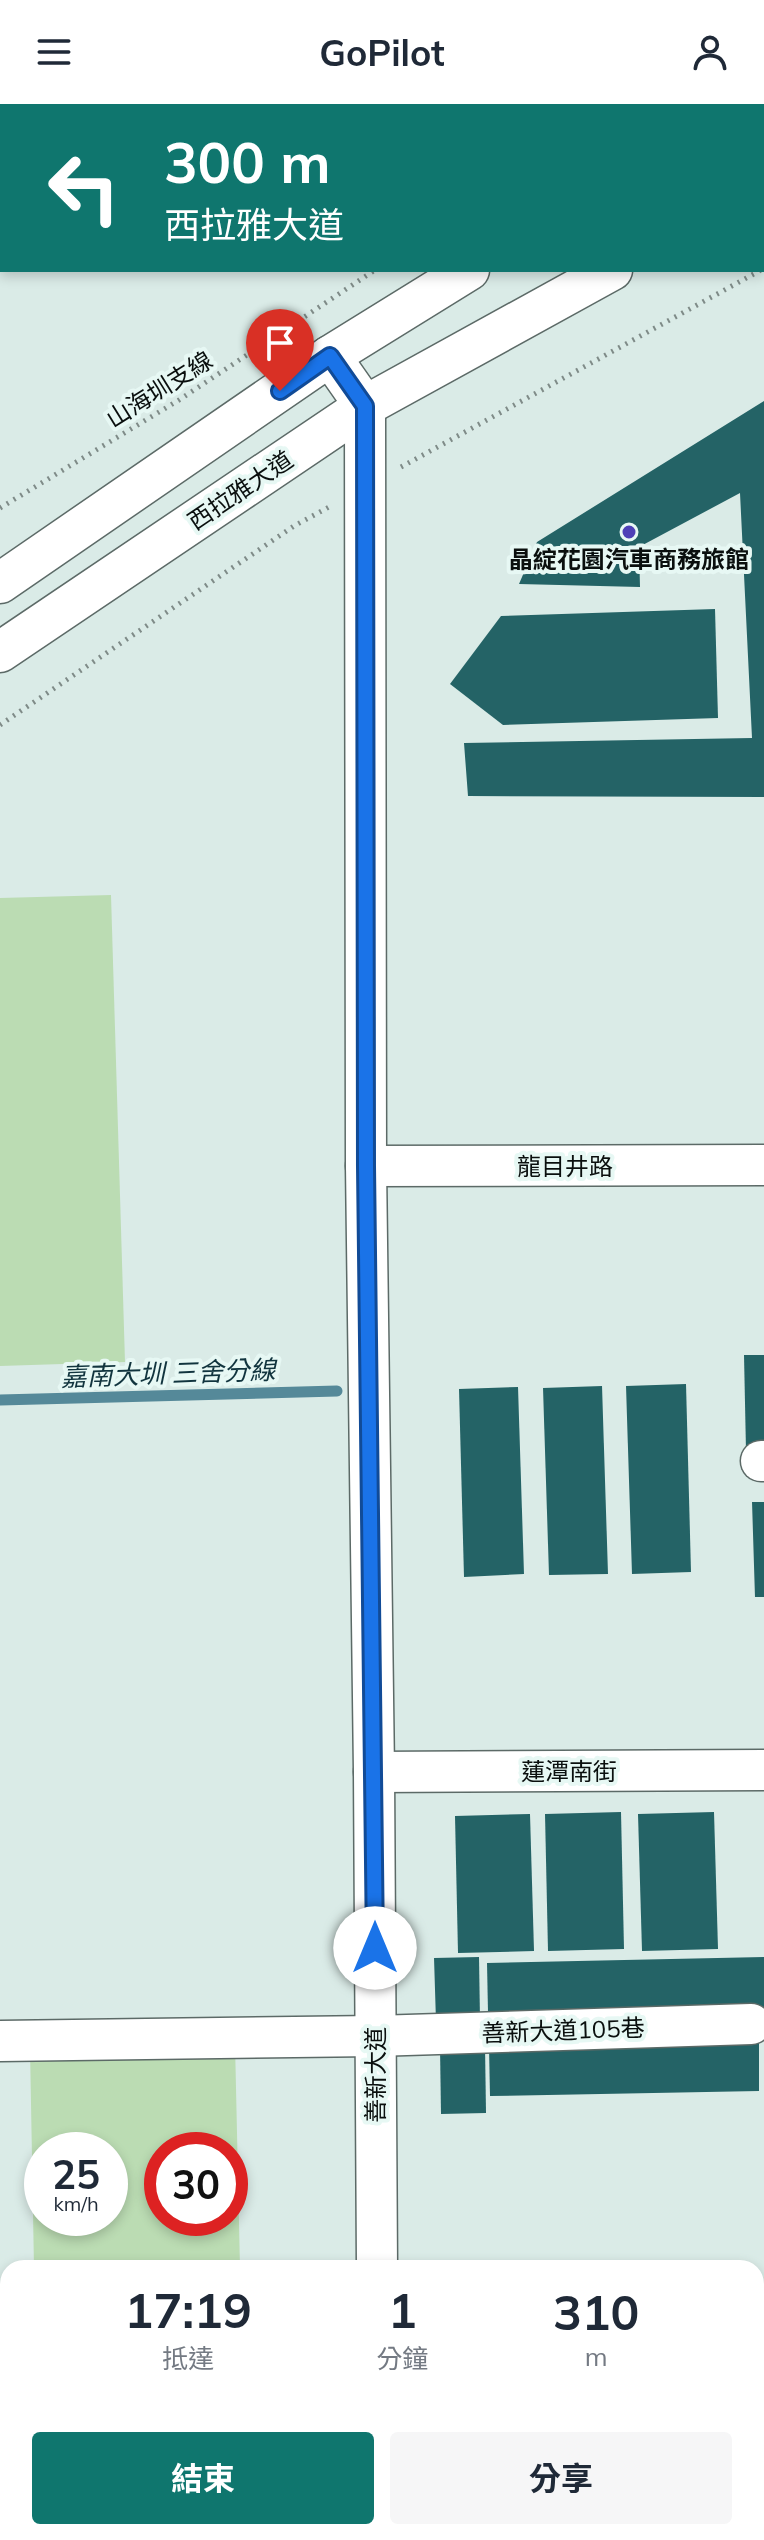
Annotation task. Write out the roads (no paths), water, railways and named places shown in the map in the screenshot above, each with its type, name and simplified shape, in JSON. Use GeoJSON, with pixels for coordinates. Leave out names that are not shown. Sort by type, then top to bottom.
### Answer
{"type":"FeatureCollection","features":[{"type":"Feature","properties":{"kind":"street"},"geometry":{"type":"LineString","coordinates":[[0,583],[330,356],[466,272]]}},
{"type":"Feature","properties":{"kind":"street","name":"西拉雅大道"},"geometry":{"type":"LineString","coordinates":[[0,652],[365,406],[608,272]]}},
{"type":"Feature","properties":{"kind":"street"},"geometry":{"type":"LineString","coordinates":[[330,356],[365,406]]}},
{"type":"Feature","properties":{"kind":"street","name":"善新大道"},"geometry":{"type":"LineString","coordinates":[[365,406],[366,1166],[377,2260]]}},
{"type":"Feature","properties":{"kind":"street","name":"龍目井路"},"geometry":{"type":"LineString","coordinates":[[366,1166],[764,1165]]}},
{"type":"Feature","properties":{"kind":"street","name":"蓮潭南街"},"geometry":{"type":"LineString","coordinates":[[374,1772],[764,1770]]}},
{"type":"Feature","properties":{"kind":"street","name":"善新大道105巷"},"geometry":{"type":"LineString","coordinates":[[0,2041],[375,2036],[751,2024]]}},
{"type":"Feature","properties":{"kind":"waterway","name":"嘉南大圳 三舍分線"},"geometry":{"type":"LineString","coordinates":[[0,1400],[337,1391]]}},
{"type":"Feature","properties":{"kind":"place","name":"晶綻花園汽車商務旅館"},"geometry":{"type":"Point","coordinates":[629,532]}}]}
